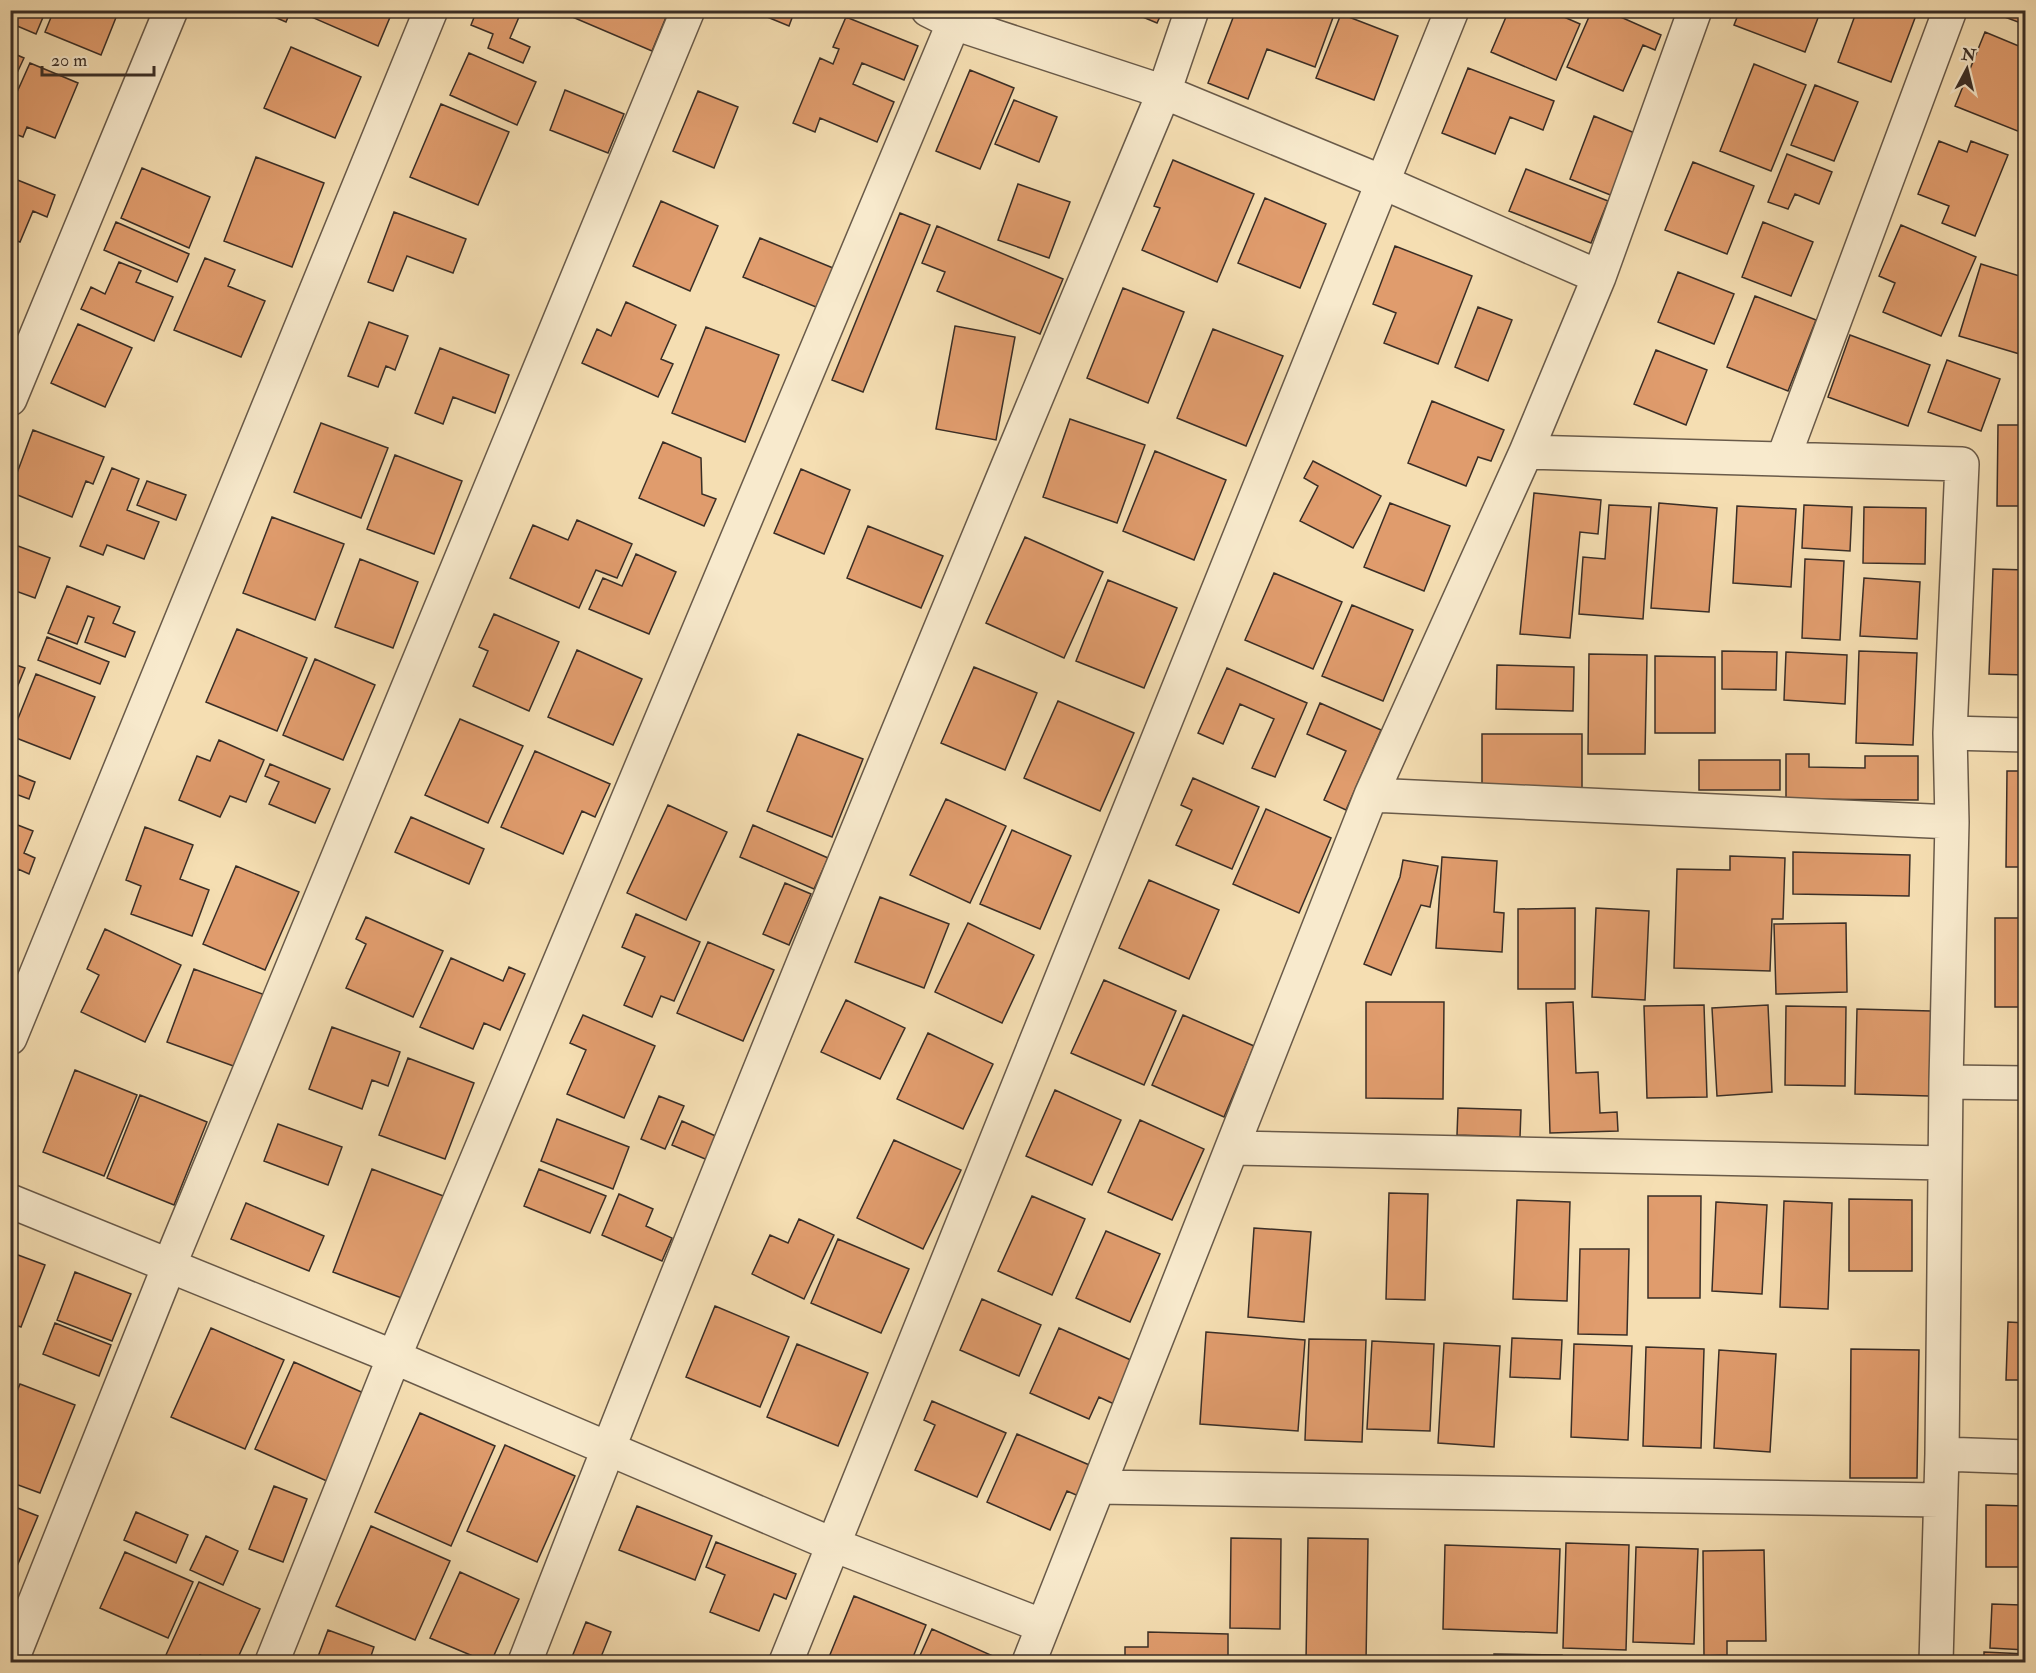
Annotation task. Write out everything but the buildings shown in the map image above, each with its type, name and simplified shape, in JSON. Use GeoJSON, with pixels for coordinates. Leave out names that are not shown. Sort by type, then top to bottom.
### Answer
{"type":"FeatureCollection","features":[{"type":"Feature","properties":{"kind":"street"},"geometry":{"type":"LineString","coordinates":[[10,399],[171,10]]}},
{"type":"Feature","properties":{"kind":"street"},"geometry":{"type":"LineString","coordinates":[[10,1038],[431,10]]}},
{"type":"Feature","properties":{"kind":"street"},"geometry":{"type":"LineString","coordinates":[[11,1662],[169,1266],[688,10]]}},
{"type":"Feature","properties":{"kind":"street"},"geometry":{"type":"LineString","coordinates":[[525,1662],[607,1449],[913,692],[1164,92],[1192,10]]}},
{"type":"Feature","properties":{"kind":"street"},"geometry":{"type":"LineString","coordinates":[[786,1662],[1452,10]]}},
{"type":"Feature","properties":{"kind":"street"},"geometry":{"type":"LineString","coordinates":[[1029,1662],[1371,795],[1526,452],[1599,277],[1695,10]]}},
{"type":"Feature","properties":{"kind":"street"},"geometry":{"type":"LineString","coordinates":[[1783,459],[1950,10]]}},
{"type":"Feature","properties":{"kind":"street"},"geometry":{"type":"LineString","coordinates":[[272,1662],[394,1357],[947,15],[1164,92],[1382,182],[1599,277]]}},
{"type":"Feature","properties":{"kind":"street"},"geometry":{"type":"LineString","coordinates":[[1526,452],[1962,464],[1950,734],[1952,822],[1946,1082],[1942,1455],[1936,1662]]}},
{"type":"Feature","properties":{"kind":"street"},"geometry":{"type":"LineString","coordinates":[[1950,734],[2025,735]]}},
{"type":"Feature","properties":{"kind":"street"},"geometry":{"type":"LineString","coordinates":[[1371,795],[1952,822]]}},
{"type":"Feature","properties":{"kind":"street"},"geometry":{"type":"LineString","coordinates":[[1946,1082],[2025,1083]]}},
{"type":"Feature","properties":{"kind":"street"},"geometry":{"type":"LineString","coordinates":[[1233,1148],[1945,1163]]}},
{"type":"Feature","properties":{"kind":"street"},"geometry":{"type":"LineString","coordinates":[[10,1201],[394,1357],[834,1545],[1043,1626]]}},
{"type":"Feature","properties":{"kind":"street"},"geometry":{"type":"LineString","coordinates":[[1942,1455],[2025,1457]]}},
{"type":"Feature","properties":{"kind":"street"},"geometry":{"type":"LineString","coordinates":[[1098,1487],[1939,1500]]}}]}
